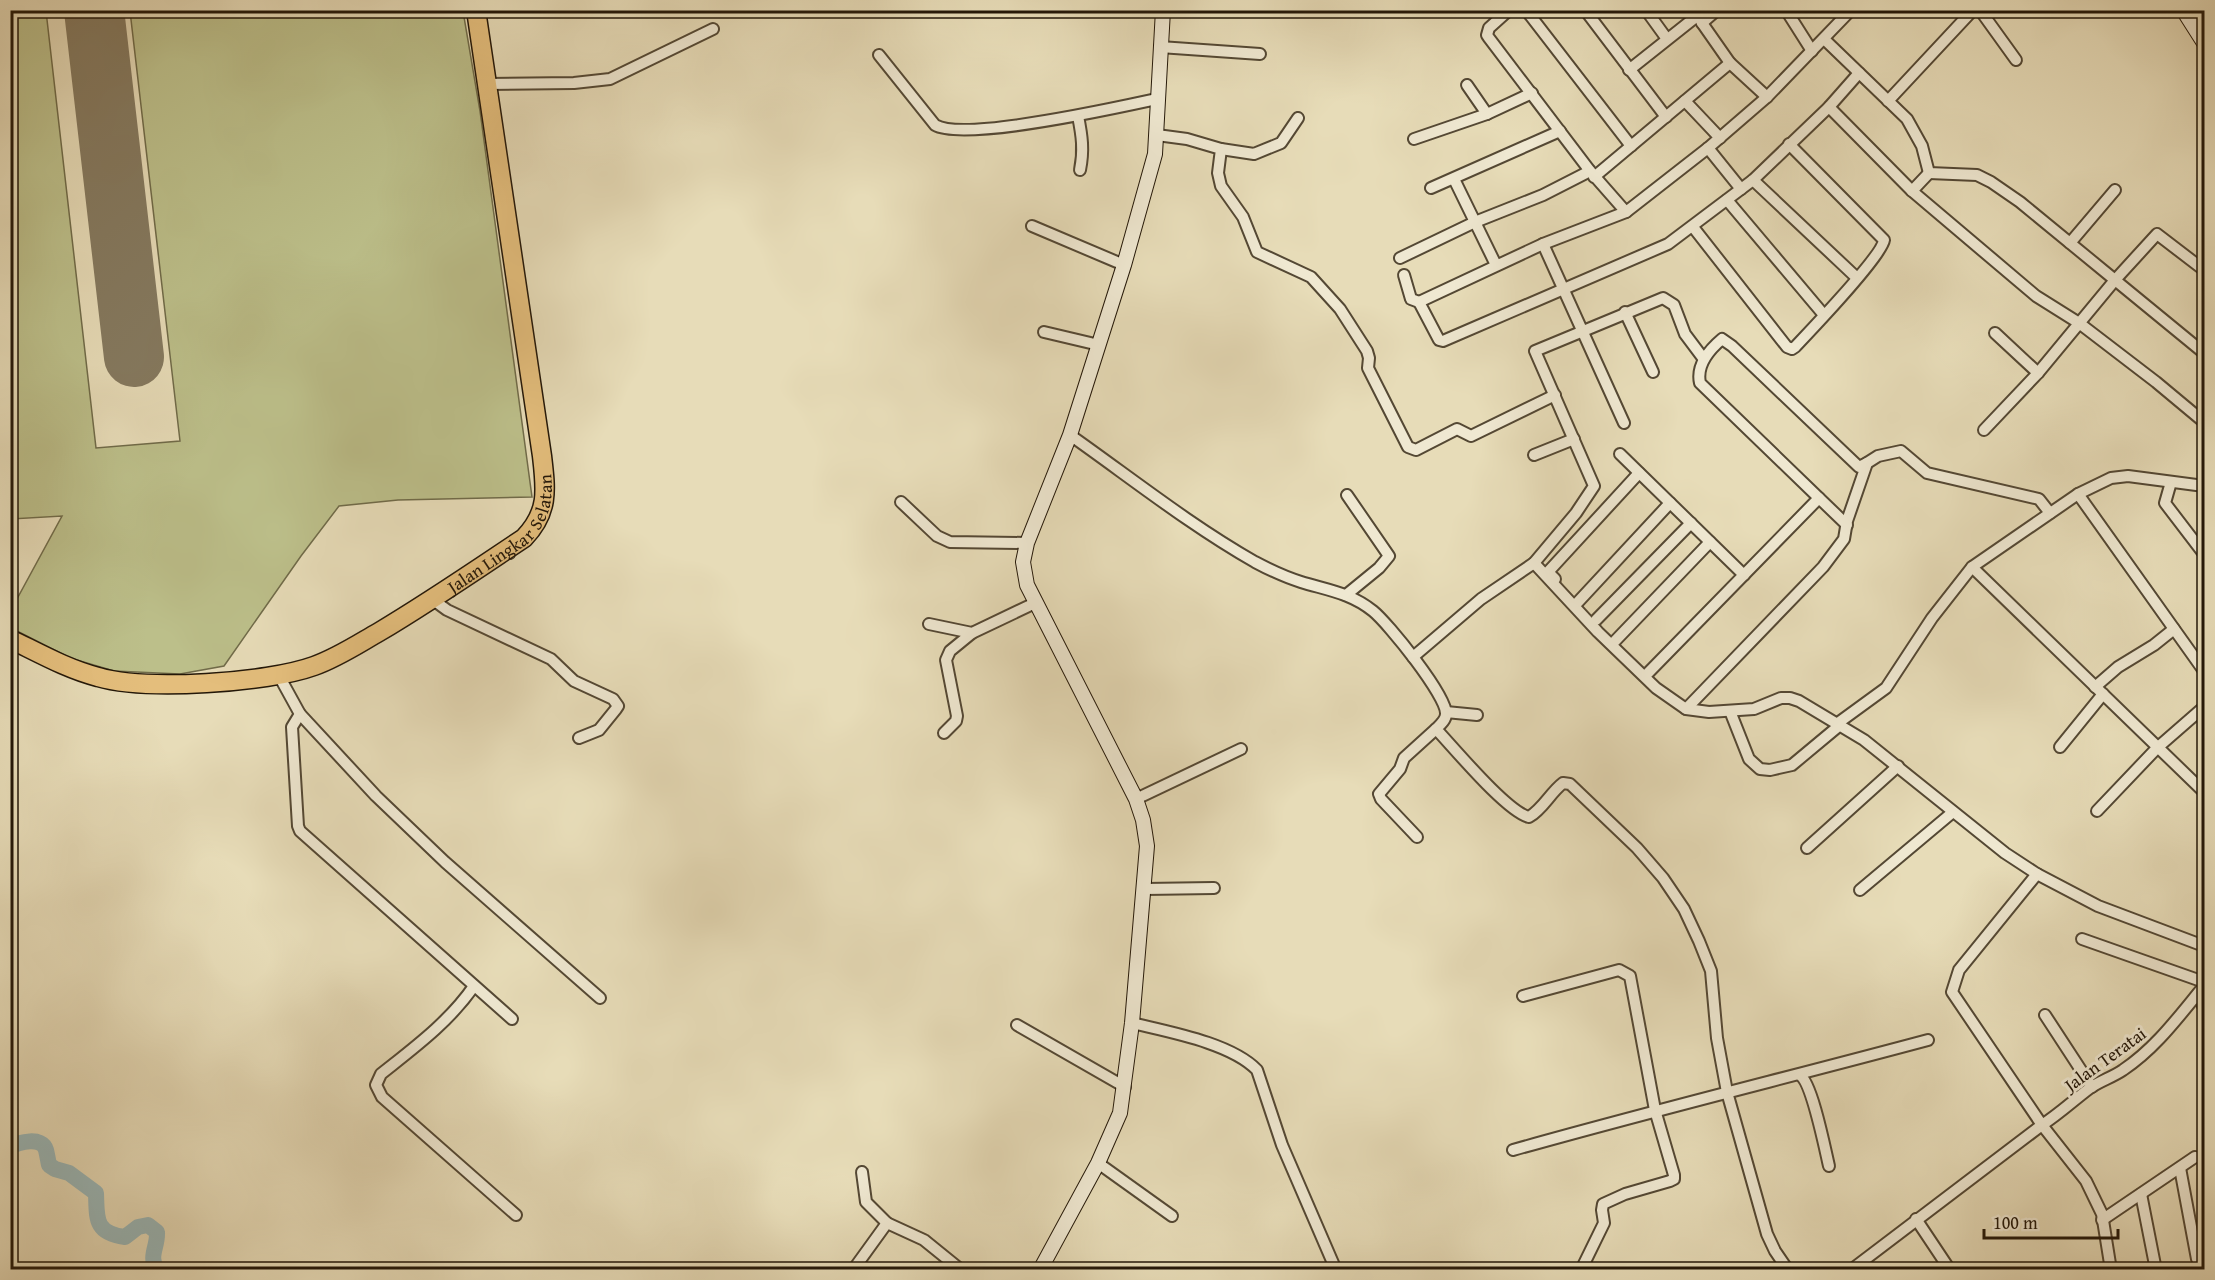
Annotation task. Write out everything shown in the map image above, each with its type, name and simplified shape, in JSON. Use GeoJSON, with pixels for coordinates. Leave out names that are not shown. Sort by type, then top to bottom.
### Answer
{"type":"FeatureCollection","features":[{"type":"Feature","properties":{"kind":"highway","name":"Jalan Lingkar Selatan"},"geometry":{"type":"LineString","coordinates":[[10,639],[72,669],[114,681],[145,684],[191,683],[278,674],[316,665],[360,643],[524,538],[536,526],[543,511],[546,486],[476,10]]}},
{"type":"Feature","properties":{"kind":"street"},"geometry":{"type":"LineString","coordinates":[[1040,1269],[1098,1163],[1120,1113],[1132,1023],[1144,889],[1146,831],[1136,800],[1035,603],[1024,573],[1023,562],[1027,543],[1070,435],[1124,265],[1155,154],[1163,10]]}},
{"type":"Feature","properties":{"kind":"street"},"geometry":{"type":"LineString","coordinates":[[1509,10],[1489,28],[1487,35],[1592,174],[1626,212]]}},
{"type":"Feature","properties":{"kind":"street"},"geometry":{"type":"LineString","coordinates":[[1526,10],[1631,146]]}},
{"type":"Feature","properties":{"kind":"street"},"geometry":{"type":"LineString","coordinates":[[1585,10],[1666,117]]}},
{"type":"Feature","properties":{"kind":"street"},"geometry":{"type":"LineString","coordinates":[[1646,10],[1667,39]]}},
{"type":"Feature","properties":{"kind":"street"},"geometry":{"type":"LineString","coordinates":[[1629,70],[1698,17],[1716,10]]}},
{"type":"Feature","properties":{"kind":"street"},"geometry":{"type":"LineString","coordinates":[[1786,10],[1812,51]]}},
{"type":"Feature","properties":{"kind":"street"},"geometry":{"type":"LineString","coordinates":[[1419,302],[1543,244],[1626,212],[1708,148],[1767,97],[1851,10]]}},
{"type":"Feature","properties":{"kind":"street"},"geometry":{"type":"LineString","coordinates":[[1888,101],[1973,10]]}},
{"type":"Feature","properties":{"kind":"street"},"geometry":{"type":"LineString","coordinates":[[1980,10],[2016,60]]}},
{"type":"Feature","properties":{"kind":"street"},"geometry":{"type":"LineString","coordinates":[[2183,10],[2205,43]]}},
{"type":"Feature","properties":{"kind":"street"},"geometry":{"type":"LineString","coordinates":[[1698,17],[1731,63],[1767,97]]}},
{"type":"Feature","properties":{"kind":"street"},"geometry":{"type":"LineString","coordinates":[[487,84],[574,83],[610,79],[713,29]]}},
{"type":"Feature","properties":{"kind":"street"},"geometry":{"type":"LineString","coordinates":[[1824,39],[1907,119],[1923,146],[1929,172]]}},
{"type":"Feature","properties":{"kind":"street"},"geometry":{"type":"LineString","coordinates":[[1160,47],[1260,54]]}},
{"type":"Feature","properties":{"kind":"street"},"geometry":{"type":"LineString","coordinates":[[879,54],[935,125],[941,128],[964,129],[1011,125],[1078,116],[1157,99]]}},
{"type":"Feature","properties":{"kind":"street"},"geometry":{"type":"LineString","coordinates":[[1400,258],[1475,222],[1592,174],[1631,146],[1731,63]]}},
{"type":"Feature","properties":{"kind":"street"},"geometry":{"type":"LineString","coordinates":[[1404,275],[1411,299],[1419,302],[1434,333],[1439,340],[1443,341],[1668,244],[1753,180],[1829,107],[1858,73]]}},
{"type":"Feature","properties":{"kind":"street"},"geometry":{"type":"LineString","coordinates":[[1467,85],[1487,114]]}},
{"type":"Feature","properties":{"kind":"street"},"geometry":{"type":"LineString","coordinates":[[1414,139],[1487,114],[1532,93]]}},
{"type":"Feature","properties":{"kind":"street"},"geometry":{"type":"LineString","coordinates":[[1685,101],[1720,138]]}},
{"type":"Feature","properties":{"kind":"street"},"geometry":{"type":"LineString","coordinates":[[1829,107],[1912,191],[2036,296],[2079,323],[2205,422]]}},
{"type":"Feature","properties":{"kind":"street"},"geometry":{"type":"LineString","coordinates":[[1078,116],[1083,140],[1080,170]]}},
{"type":"Feature","properties":{"kind":"street"},"geometry":{"type":"LineString","coordinates":[[1157,135],[1187,139],[1221,149],[1254,154],[1281,143],[1298,118]]}},
{"type":"Feature","properties":{"kind":"street"},"geometry":{"type":"LineString","coordinates":[[1431,188],[1560,131]]}},
{"type":"Feature","properties":{"kind":"street"},"geometry":{"type":"LineString","coordinates":[[1693,227],[1789,349],[1795,348],[1857,278],[1880,250],[1884,240],[1789,144]]}},
{"type":"Feature","properties":{"kind":"street"},"geometry":{"type":"LineString","coordinates":[[1708,148],[1742,189]]}},
{"type":"Feature","properties":{"kind":"street"},"geometry":{"type":"LineString","coordinates":[[1221,149],[1218,173],[1221,186],[1243,217],[1255,249],[1262,255],[1311,277],[1340,309],[1367,351],[1370,358],[1368,368],[1408,447],[1416,450],[1457,429],[1472,436],[1555,394]]}},
{"type":"Feature","properties":{"kind":"street"},"geometry":{"type":"LineString","coordinates":[[1912,191],[1929,172]]}},
{"type":"Feature","properties":{"kind":"street"},"geometry":{"type":"LineString","coordinates":[[1929,172],[1977,175],[2020,202],[2205,353]]}},
{"type":"Feature","properties":{"kind":"street"},"geometry":{"type":"LineString","coordinates":[[1454,178],[1496,266]]}},
{"type":"Feature","properties":{"kind":"street"},"geometry":{"type":"LineString","coordinates":[[1753,180],[1857,278]]}},
{"type":"Feature","properties":{"kind":"street"},"geometry":{"type":"LineString","coordinates":[[2070,243],[2115,190]]}},
{"type":"Feature","properties":{"kind":"street"},"geometry":{"type":"LineString","coordinates":[[1727,200],[1824,315]]}},
{"type":"Feature","properties":{"kind":"street"},"geometry":{"type":"LineString","coordinates":[[1032,226],[1124,265]]}},
{"type":"Feature","properties":{"kind":"street"},"geometry":{"type":"LineString","coordinates":[[1984,430],[2038,373],[2115,280],[2157,234],[2205,270]]}},
{"type":"Feature","properties":{"kind":"street"},"geometry":{"type":"LineString","coordinates":[[1543,244],[1624,423]]}},
{"type":"Feature","properties":{"kind":"street"},"geometry":{"type":"LineString","coordinates":[[1413,657],[1481,599],[1534,563],[1576,513],[1594,486],[1535,351],[1663,298],[1674,304],[1685,334],[1703,358]]}},
{"type":"Feature","properties":{"kind":"street"},"geometry":{"type":"LineString","coordinates":[[1625,312],[1653,372]]}},
{"type":"Feature","properties":{"kind":"street"},"geometry":{"type":"LineString","coordinates":[[1044,332],[1099,345]]}},
{"type":"Feature","properties":{"kind":"street"},"geometry":{"type":"LineString","coordinates":[[1995,333],[2038,373]]}},
{"type":"Feature","properties":{"kind":"street"},"geometry":{"type":"LineString","coordinates":[[1847,525],[1700,383],[1698,375],[1703,358],[1722,339],[1859,467],[1878,456],[1901,451],[1927,473],[2039,499],[2050,513]]}},
{"type":"Feature","properties":{"kind":"street"},"geometry":{"type":"LineString","coordinates":[[1070,435],[1182,516],[1256,562],[1300,582],[1346,595],[1373,611],[1393,631],[1438,693],[1446,712],[1445,718],[1436,729],[1404,758],[1400,769],[1379,794],[1381,799],[1417,837]]}},
{"type":"Feature","properties":{"kind":"street"},"geometry":{"type":"LineString","coordinates":[[1534,455],[1574,439]]}},
{"type":"Feature","properties":{"kind":"street"},"geometry":{"type":"LineString","coordinates":[[1620,454],[1744,575]]}},
{"type":"Feature","properties":{"kind":"street"},"geometry":{"type":"LineString","coordinates":[[1686,709],[1823,567],[1844,539],[1867,463]]}},
{"type":"Feature","properties":{"kind":"street"},"geometry":{"type":"LineString","coordinates":[[1639,473],[1548,572],[1673,702],[1686,709],[1709,712],[1754,709],[1781,698],[1790,698],[1839,724],[1898,766],[2005,853],[2037,874],[2098,906],[2205,946]]}},
{"type":"Feature","properties":{"kind":"street"},"geometry":{"type":"LineString","coordinates":[[1730,711],[1749,759],[1760,769],[1770,770],[1792,765],[1839,724],[1886,688],[1932,618],[1972,567],[2078,494],[2111,478],[2128,476],[2205,486]]}},
{"type":"Feature","properties":{"kind":"street"},"geometry":{"type":"LineString","coordinates":[[2171,482],[2165,503],[2205,554]]}},
{"type":"Feature","properties":{"kind":"street"},"geometry":{"type":"LineString","coordinates":[[2078,494],[2205,671]]}},
{"type":"Feature","properties":{"kind":"street"},"geometry":{"type":"LineString","coordinates":[[1346,595],[1380,568],[1389,556],[1347,495]]}},
{"type":"Feature","properties":{"kind":"street"},"geometry":{"type":"LineString","coordinates":[[1647,675],[1819,498]]}},
{"type":"Feature","properties":{"kind":"street"},"geometry":{"type":"LineString","coordinates":[[901,502],[937,536],[950,542],[1027,543]]}},
{"type":"Feature","properties":{"kind":"street"},"geometry":{"type":"LineString","coordinates":[[1578,602],[1670,503]]}},
{"type":"Feature","properties":{"kind":"street"},"geometry":{"type":"LineString","coordinates":[[1596,620],[1691,524]]}},
{"type":"Feature","properties":{"kind":"street"},"geometry":{"type":"LineString","coordinates":[[1615,640],[1710,542]]}},
{"type":"Feature","properties":{"kind":"street"},"geometry":{"type":"LineString","coordinates":[[1534,563],[1598,632],[1647,675]]}},
{"type":"Feature","properties":{"kind":"street"},"geometry":{"type":"LineString","coordinates":[[1972,567],[2205,792]]}},
{"type":"Feature","properties":{"kind":"street"},"geometry":{"type":"LineString","coordinates":[[432,599],[447,610],[551,659],[579,684],[608,696],[616,702],[618,706],[599,730],[579,738]]}},
{"type":"Feature","properties":{"kind":"street"},"geometry":{"type":"LineString","coordinates":[[944,734],[956,721],[957,716],[946,660],[950,651],[972,633],[1035,603]]}},
{"type":"Feature","properties":{"kind":"street"},"geometry":{"type":"LineString","coordinates":[[929,624],[972,633]]}},
{"type":"Feature","properties":{"kind":"street"},"geometry":{"type":"LineString","coordinates":[[2061,747],[2099,690],[2118,667],[2154,645],[2174,628]]}},
{"type":"Feature","properties":{"kind":"street"},"geometry":{"type":"LineString","coordinates":[[278,674],[300,714],[372,792],[445,862],[600,998]]}},
{"type":"Feature","properties":{"kind":"street"},"geometry":{"type":"LineString","coordinates":[[2097,810],[2157,748],[2205,707]]}},
{"type":"Feature","properties":{"kind":"street"},"geometry":{"type":"LineString","coordinates":[[1446,712],[1476,715]]}},
{"type":"Feature","properties":{"kind":"street"},"geometry":{"type":"LineString","coordinates":[[300,714],[292,727],[300,831],[512,1019]]}},
{"type":"Feature","properties":{"kind":"street"},"geometry":{"type":"LineString","coordinates":[[1436,729],[1522,816],[1529,817],[1536,813],[1556,788],[1563,783],[1570,784],[1637,848],[1663,878],[1684,909],[1710,971],[1717,1038],[1727,1092],[1767,1234],[1774,1251],[1788,1269]]}},
{"type":"Feature","properties":{"kind":"street"},"geometry":{"type":"LineString","coordinates":[[1136,800],[1241,749]]}},
{"type":"Feature","properties":{"kind":"street"},"geometry":{"type":"LineString","coordinates":[[1808,848],[1898,766]]}},
{"type":"Feature","properties":{"kind":"street"},"geometry":{"type":"LineString","coordinates":[[1860,890],[1953,812]]}},
{"type":"Feature","properties":{"kind":"street"},"geometry":{"type":"LineString","coordinates":[[2037,874],[1959,970],[1952,988],[1953,995],[2042,1125],[2086,1181],[2096,1198],[2103,1220],[2111,1269]]}},
{"type":"Feature","properties":{"kind":"street"},"geometry":{"type":"LineString","coordinates":[[1144,889],[1214,888]]}},
{"type":"Feature","properties":{"kind":"street"},"geometry":{"type":"LineString","coordinates":[[2082,939],[2202,987],[2205,1008]]}},
{"type":"Feature","properties":{"kind":"street"},"geometry":{"type":"LineString","coordinates":[[1523,996],[1619,970],[1627,973],[1632,981],[1654,1110],[1674,1179],[1625,1194],[1603,1204],[1604,1223],[1581,1269]]}},
{"type":"Feature","properties":{"kind":"street"},"geometry":{"type":"LineString","coordinates":[[474,986],[459,1008],[381,1074],[376,1085],[378,1091],[390,1105],[516,1215]]}},
{"type":"Feature","properties":{"kind":"street","name":"Jalan Teratai"},"geometry":{"type":"LineString","coordinates":[[1851,1269],[2092,1087],[2122,1070],[2147,1051],[2166,1034],[2202,987]]}},
{"type":"Feature","properties":{"kind":"street"},"geometry":{"type":"LineString","coordinates":[[2045,1015],[2092,1087]]}},
{"type":"Feature","properties":{"kind":"street"},"geometry":{"type":"LineString","coordinates":[[1132,1023],[1190,1037],[1235,1054],[1248,1061],[1257,1070],[1282,1145],[1336,1269]]}},
{"type":"Feature","properties":{"kind":"street"},"geometry":{"type":"LineString","coordinates":[[1017,1025],[1125,1087]]}},
{"type":"Feature","properties":{"kind":"street"},"geometry":{"type":"LineString","coordinates":[[1513,1150],[1654,1110],[1800,1075],[1928,1040]]}},
{"type":"Feature","properties":{"kind":"street"},"geometry":{"type":"LineString","coordinates":[[1800,1075],[1806,1080],[1812,1098],[1829,1166]]}},
{"type":"Feature","properties":{"kind":"street"},"geometry":{"type":"LineString","coordinates":[[2103,1220],[2195,1157]]}},
{"type":"Feature","properties":{"kind":"street"},"geometry":{"type":"LineString","coordinates":[[1098,1163],[1172,1216]]}},
{"type":"Feature","properties":{"kind":"street"},"geometry":{"type":"LineString","coordinates":[[2180,1168],[2197,1259]]}},
{"type":"Feature","properties":{"kind":"street"},"geometry":{"type":"LineString","coordinates":[[862,1172],[866,1202],[887,1223],[924,1240],[961,1269]]}},
{"type":"Feature","properties":{"kind":"street"},"geometry":{"type":"LineString","coordinates":[[2141,1194],[2156,1269]]}},
{"type":"Feature","properties":{"kind":"street"},"geometry":{"type":"LineString","coordinates":[[1916,1219],[1950,1269]]}},
{"type":"Feature","properties":{"kind":"street"},"geometry":{"type":"LineString","coordinates":[[853,1269],[887,1223]]}},
{"type":"Feature","properties":{"kind":"green space"},"geometry":{"type":"Polygon","coordinates":[[[11,10],[46,11],[96,448],[180,441],[130,11],[463,11],[480,111],[532,497],[398,500],[339,506],[224,666],[180,674],[114,671],[70,658],[11,628],[11,610],[62,516],[11,519],[11,10]]]}},
{"type":"Feature","properties":{"kind":"waterway"},"geometry":{"type":"LineString","coordinates":[[10,1147],[30,1141],[44,1146],[49,1165],[69,1173],[96,1193],[97,1217],[102,1228],[108,1232],[125,1237],[138,1227],[148,1225],[157,1232],[153,1256],[157,1270]]}},
{"type":"Feature","properties":{"kind":"runway"},"geometry":{"type":"LineString","coordinates":[[94,10],[134,357]]}}]}
